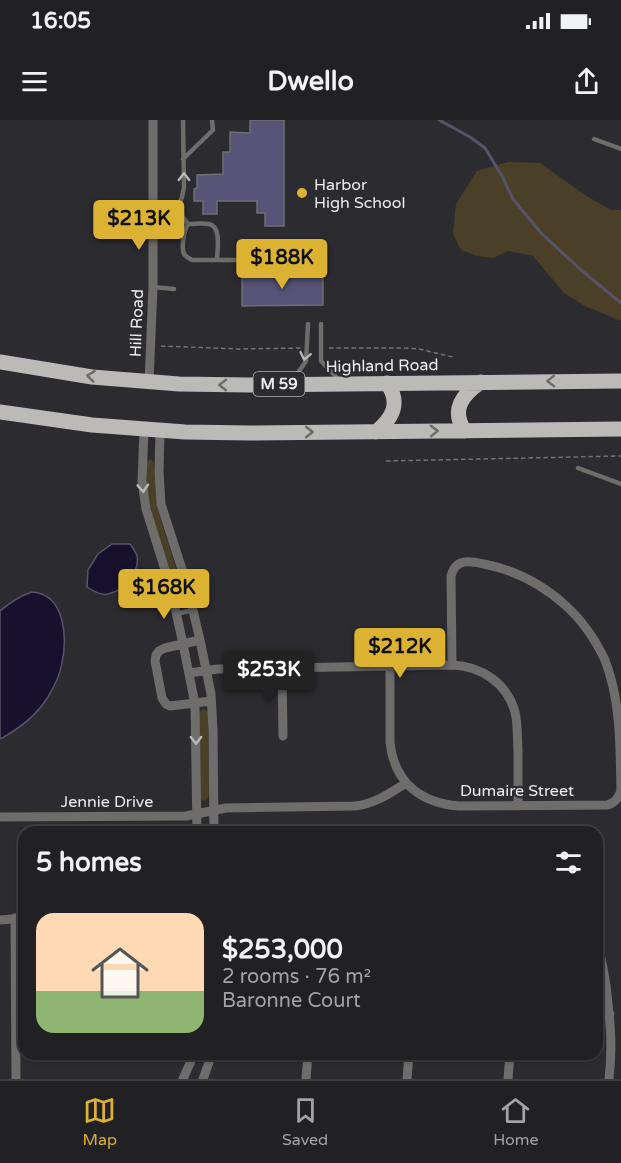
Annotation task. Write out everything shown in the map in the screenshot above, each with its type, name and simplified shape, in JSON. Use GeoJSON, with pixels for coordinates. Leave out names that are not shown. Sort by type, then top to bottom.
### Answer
{"type":"FeatureCollection","features":[{"type":"Feature","properties":{"kind":"highway","name":"Highland Road"},"geometry":{"type":"LineString","coordinates":[[0,362],[92,377],[214,384],[621,381]]}},
{"type":"Feature","properties":{"kind":"highway"},"geometry":{"type":"LineString","coordinates":[[465,431],[459,420],[459,407],[466,394],[481,382]]}},
{"type":"Feature","properties":{"kind":"highway"},"geometry":{"type":"LineString","coordinates":[[376,432],[388,421],[394,407],[393,394],[387,383]]}},
{"type":"Feature","properties":{"kind":"highway"},"geometry":{"type":"LineString","coordinates":[[0,412],[144,430],[219,433],[621,429]]}},
{"type":"Feature","properties":{"kind":"street","name":"Hill Road"},"geometry":{"type":"LineString","coordinates":[[149,382],[153,287],[153,120]]}},
{"type":"Feature","properties":{"kind":"street"},"geometry":{"type":"LineString","coordinates":[[144,430],[142,481],[146,509],[176,614],[195,704],[197,826]]}},
{"type":"Feature","properties":{"kind":"street"},"geometry":{"type":"LineString","coordinates":[[160,431],[161,504],[193,610],[211,701],[214,826]]}},
{"type":"Feature","properties":{"kind":"street","name":"Dumaire Street"},"geometry":{"type":"LineString","coordinates":[[390,666],[390,748],[396,766],[406,783],[419,794],[440,804],[459,806],[607,805],[612,804],[618,797],[621,790],[620,721],[613,681],[604,658],[591,635],[557,598],[529,580],[501,568],[470,562],[454,567],[451,576],[452,665]]}},
{"type":"Feature","properties":{"kind":"street"},"geometry":{"type":"LineString","coordinates":[[200,640],[163,648],[156,655],[161,695],[164,702],[170,706],[211,701]]}},
{"type":"Feature","properties":{"kind":"street"},"geometry":{"type":"LineString","coordinates":[[189,673],[206,669],[452,665],[474,669],[490,677],[504,690],[515,713],[518,806]]}},
{"type":"Feature","properties":{"kind":"street"},"geometry":{"type":"LineString","coordinates":[[282,668],[283,736]]}},
{"type":"Feature","properties":{"kind":"street","name":"Jennie Drive"},"geometry":{"type":"LineString","coordinates":[[0,817],[186,816],[226,808],[348,807],[378,800],[406,783]]}},
{"type":"Feature","properties":{"kind":"street"},"geometry":{"type":"LineString","coordinates":[[0,920],[18,918]]}},
{"type":"Feature","properties":{"kind":"street"},"geometry":{"type":"LineString","coordinates":[[603,968],[612,1040],[609,1079]]}},
{"type":"Feature","properties":{"kind":"street"},"geometry":{"type":"LineString","coordinates":[[603,1014],[610,1014]]}},
{"type":"Feature","properties":{"kind":"street"},"geometry":{"type":"LineString","coordinates":[[16,1079],[18,1048]]}},
{"type":"Feature","properties":{"kind":"street"},"geometry":{"type":"LineString","coordinates":[[183,1079],[191,1060]]}},
{"type":"Feature","properties":{"kind":"street"},"geometry":{"type":"LineString","coordinates":[[203,1079],[210,1060]]}},
{"type":"Feature","properties":{"kind":"street"},"geometry":{"type":"LineString","coordinates":[[306,1079],[308,1060]]}},
{"type":"Feature","properties":{"kind":"street"},"geometry":{"type":"LineString","coordinates":[[407,1079],[409,1060]]}},
{"type":"Feature","properties":{"kind":"street"},"geometry":{"type":"LineString","coordinates":[[508,1079],[510,1060]]}},
{"type":"Feature","properties":{"kind":"lane"},"geometry":{"type":"LineString","coordinates":[[177,209],[184,186],[183,120]]}},
{"type":"Feature","properties":{"kind":"lane"},"geometry":{"type":"LineString","coordinates":[[183,159],[213,130],[212,120]]}},
{"type":"Feature","properties":{"kind":"lane"},"geometry":{"type":"LineString","coordinates":[[594,139],[621,149]]}},
{"type":"Feature","properties":{"kind":"lane"},"geometry":{"type":"LineString","coordinates":[[153,210],[177,209]]}},
{"type":"Feature","properties":{"kind":"lane"},"geometry":{"type":"LineString","coordinates":[[177,209],[188,224]]}},
{"type":"Feature","properties":{"kind":"lane"},"geometry":{"type":"LineString","coordinates":[[188,224],[184,231],[184,253],[192,260],[252,260],[263,251],[325,251]]}},
{"type":"Feature","properties":{"kind":"lane"},"geometry":{"type":"LineString","coordinates":[[188,224],[210,224],[215,227],[217,260]]}},
{"type":"Feature","properties":{"kind":"lane"},"geometry":{"type":"LineString","coordinates":[[153,287],[174,289]]}},
{"type":"Feature","properties":{"kind":"lane"},"geometry":{"type":"LineString","coordinates":[[290,384],[306,361],[308,324]]}},
{"type":"Feature","properties":{"kind":"lane"},"geometry":{"type":"LineString","coordinates":[[321,324],[321,361],[343,384]]}},
{"type":"Feature","properties":{"kind":"lane"},"geometry":{"type":"LineString","coordinates":[[578,468],[621,484]]}},
{"type":"Feature","properties":{"kind":"lane"},"geometry":{"type":"LineString","coordinates":[[176,614],[193,610]]}},
{"type":"Feature","properties":{"kind":"path"},"geometry":{"type":"LineString","coordinates":[[165,346],[239,349],[299,348]]}},
{"type":"Feature","properties":{"kind":"path"},"geometry":{"type":"LineString","coordinates":[[327,348],[419,349],[453,357]]}},
{"type":"Feature","properties":{"kind":"path"},"geometry":{"type":"LineString","coordinates":[[386,461],[621,456]]}},
{"type":"Feature","properties":{"kind":"shaded area"},"geometry":{"type":"Polygon","coordinates":[[[508,162],[540,163],[585,195],[611,210],[621,210],[621,321],[585,306],[564,293],[533,256],[509,251],[493,258],[477,256],[461,250],[453,234],[456,204],[477,171],[508,162]]]}},
{"type":"Feature","properties":{"kind":"shaded area"},"geometry":{"type":"Polygon","coordinates":[[[150,459],[154,462],[157,507],[186,601],[183,607],[178,605],[151,513],[146,463],[150,459]]]}},
{"type":"Feature","properties":{"kind":"shaded area"},"geometry":{"type":"Polygon","coordinates":[[[112,544],[130,544],[136,554],[136,568],[130,580],[120,589],[108,594],[94,592],[87,587],[88,570],[98,554],[112,544]]]}},
{"type":"Feature","properties":{"kind":"shaded area"},"geometry":{"type":"Polygon","coordinates":[[[32,592],[52,601],[62,619],[64,653],[61,667],[48,697],[33,716],[0,739],[0,611],[32,592]]]}},
{"type":"Feature","properties":{"kind":"shaded area"},"geometry":{"type":"Polygon","coordinates":[[[203,709],[208,712],[209,796],[205,801],[200,796],[199,713],[203,709]]]}},
{"type":"Feature","properties":{"kind":"building"},"geometry":{"type":"Polygon","coordinates":[[[250,120],[284,120],[284,226],[265,226],[265,213],[257,213],[257,201],[217,201],[217,214],[203,214],[203,201],[194,201],[197,175],[223,174],[223,152],[230,152],[230,132],[250,133],[250,120]]]}},
{"type":"Feature","properties":{"kind":"building"},"geometry":{"type":"Polygon","coordinates":[[[242,274],[323,274],[323,305],[242,306],[242,274]]]}},
{"type":"Feature","properties":{"kind":"waterway"},"geometry":{"type":"LineString","coordinates":[[439,120],[485,148],[513,199],[541,233],[621,303]]}},
{"type":"Feature","properties":{"kind":"place","name":"Harbor High School"},"geometry":{"type":"Point","coordinates":[302,193]}}]}
